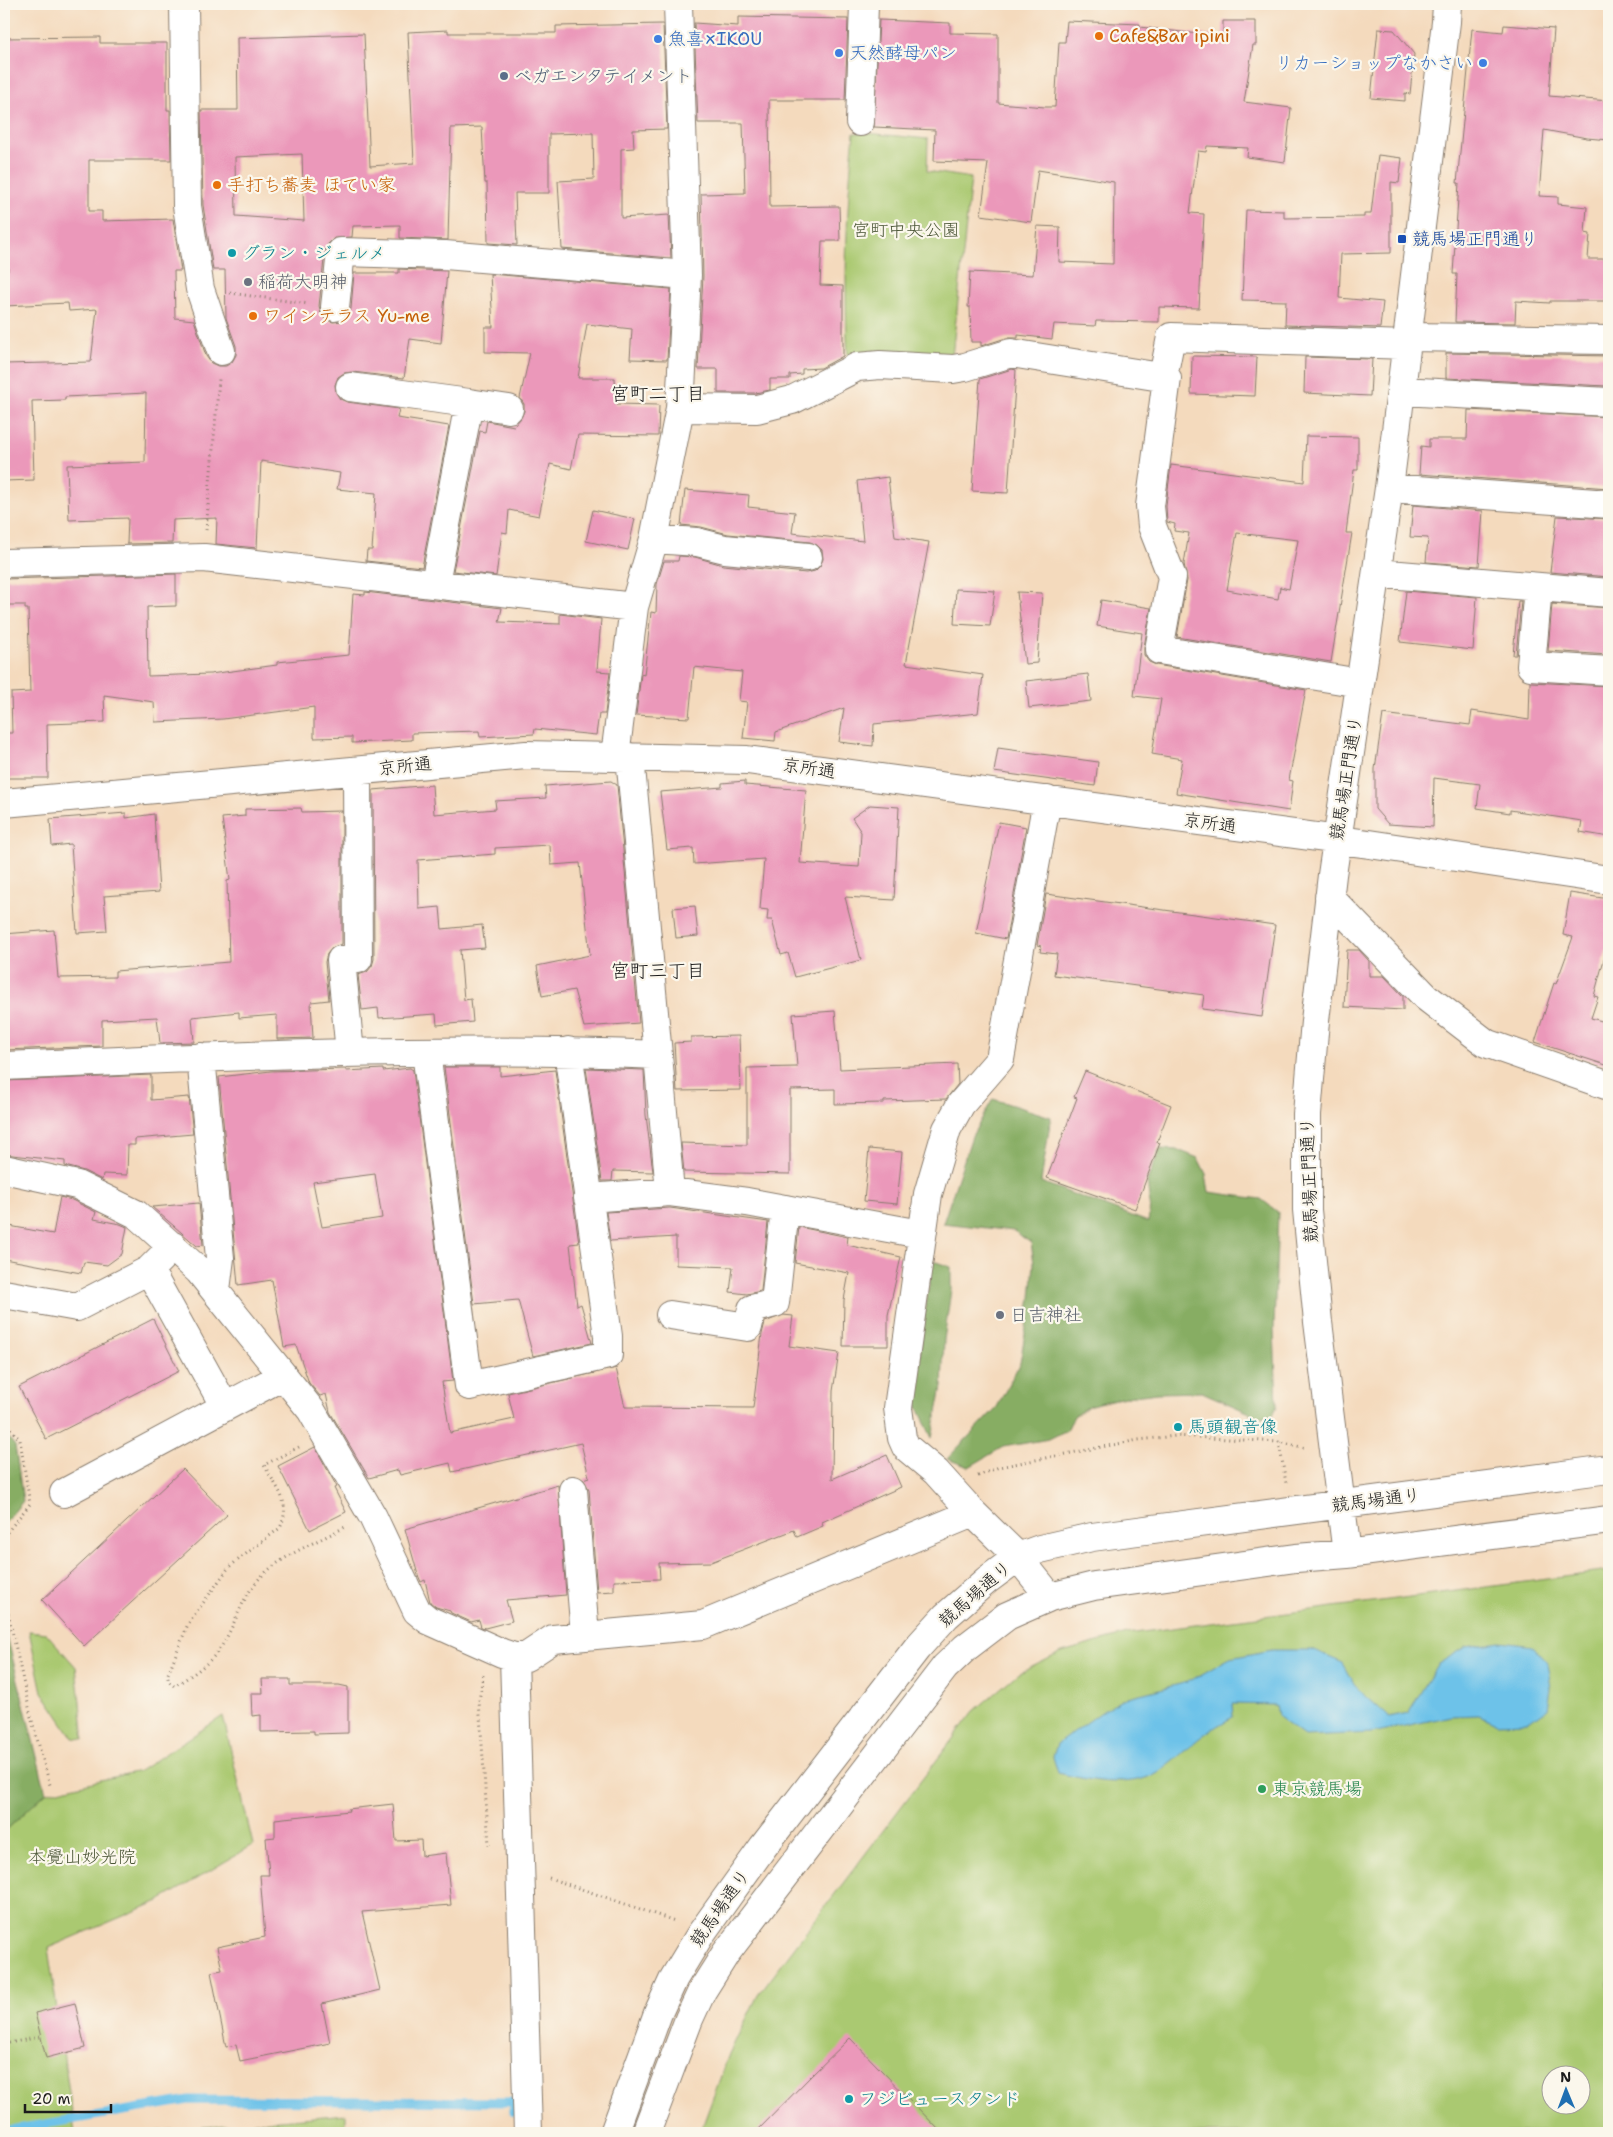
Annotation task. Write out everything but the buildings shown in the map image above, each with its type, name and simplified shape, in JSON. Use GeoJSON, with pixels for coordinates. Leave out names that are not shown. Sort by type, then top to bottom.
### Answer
{"type":"FeatureCollection","features":[{"type":"Feature","properties":{"kind":"street"},"geometry":{"type":"LineString","coordinates":[[184,4],[187,206],[200,289],[221,351]]}},
{"type":"Feature","properties":{"kind":"street"},"geometry":{"type":"LineString","coordinates":[[670,1192],[658,1055],[622,756],[634,607],[654,539],[680,408],[687,275],[678,4]]}},
{"type":"Feature","properties":{"kind":"street"},"geometry":{"type":"LineString","coordinates":[[860,122],[864,4]]}},
{"type":"Feature","properties":{"kind":"street","name":"競馬場正門通り"},"geometry":{"type":"LineString","coordinates":[[1347,1554],[1318,1322],[1307,1210],[1307,1114],[1329,897],[1389,488],[1446,22],[1446,4]]}},
{"type":"Feature","properties":{"kind":"street"},"geometry":{"type":"LineString","coordinates":[[335,307],[341,252],[445,255],[687,275]]}},
{"type":"Feature","properties":{"kind":"street"},"geometry":{"type":"LineString","coordinates":[[1360,683],[1159,650],[1172,576],[1152,526],[1150,506],[1167,378],[1164,377],[1171,336],[1408,341],[1609,340]]}},
{"type":"Feature","properties":{"kind":"street"},"geometry":{"type":"LineString","coordinates":[[680,408],[757,409],[792,400],[856,367],[880,365],[953,369],[966,367],[1011,353],[1164,377]]}},
{"type":"Feature","properties":{"kind":"street"},"geometry":{"type":"LineString","coordinates":[[350,387],[509,409]]}},
{"type":"Feature","properties":{"kind":"street"},"geometry":{"type":"LineString","coordinates":[[1401,391],[1609,402]]}},
{"type":"Feature","properties":{"kind":"street"},"geometry":{"type":"LineString","coordinates":[[435,583],[469,403]]}},
{"type":"Feature","properties":{"kind":"street"},"geometry":{"type":"LineString","coordinates":[[1389,488],[1609,504]]}},
{"type":"Feature","properties":{"kind":"street"},"geometry":{"type":"LineString","coordinates":[[654,539],[697,542],[725,549],[808,557]]}},
{"type":"Feature","properties":{"kind":"street"},"geometry":{"type":"LineString","coordinates":[[4,563],[204,558],[634,607]]}},
{"type":"Feature","properties":{"kind":"street"},"geometry":{"type":"LineString","coordinates":[[1377,573],[1609,593]]}},
{"type":"Feature","properties":{"kind":"street"},"geometry":{"type":"LineString","coordinates":[[1538,587],[1531,666],[1609,671]]}},
{"type":"Feature","properties":{"kind":"street","name":"京所通"},"geometry":{"type":"LineString","coordinates":[[4,803],[526,755],[747,760],[1337,840],[1609,880]]}},
{"type":"Feature","properties":{"kind":"street"},"geometry":{"type":"LineString","coordinates":[[350,1053],[341,960],[358,958],[358,771]]}},
{"type":"Feature","properties":{"kind":"street"},"geometry":{"type":"LineString","coordinates":[[1047,800],[1000,1059],[961,1104],[947,1129],[928,1194],[920,1234],[898,1408],[902,1438],[906,1447],[936,1472],[973,1513],[1018,1557],[1050,1597]]}},
{"type":"Feature","properties":{"kind":"street"},"geometry":{"type":"LineString","coordinates":[[1329,897],[1426,997],[1486,1043],[1609,1086]]}},
{"type":"Feature","properties":{"kind":"street"},"geometry":{"type":"LineString","coordinates":[[4,1066],[201,1057],[350,1053],[568,1051],[658,1055]]}},
{"type":"Feature","properties":{"kind":"street"},"geometry":{"type":"LineString","coordinates":[[426,1052],[469,1386],[608,1355],[608,1336],[568,1051]]}},
{"type":"Feature","properties":{"kind":"street"},"geometry":{"type":"LineString","coordinates":[[201,1057],[220,1258],[216,1290]]}},
{"type":"Feature","properties":{"kind":"street"},"geometry":{"type":"LineString","coordinates":[[4,1169],[76,1185],[136,1214],[173,1246],[216,1290],[311,1410],[368,1509],[417,1611],[428,1620],[514,1657],[526,1657],[552,1639],[703,1625],[973,1513]]}},
{"type":"Feature","properties":{"kind":"street"},"geometry":{"type":"LineString","coordinates":[[588,1198],[670,1192],[786,1209],[920,1234]]}},
{"type":"Feature","properties":{"kind":"street"},"geometry":{"type":"LineString","coordinates":[[670,1315],[748,1327],[752,1309],[775,1303],[786,1209]]}},
{"type":"Feature","properties":{"kind":"street"},"geometry":{"type":"LineString","coordinates":[[4,1294],[77,1307],[149,1270],[173,1246]]}},
{"type":"Feature","properties":{"kind":"street"},"geometry":{"type":"LineString","coordinates":[[149,1270],[225,1407]]}},
{"type":"Feature","properties":{"kind":"street"},"geometry":{"type":"LineString","coordinates":[[64,1493],[283,1376]]}},
{"type":"Feature","properties":{"kind":"street","name":"競馬場通り"},"geometry":{"type":"LineString","coordinates":[[614,2133],[658,2013],[674,1978],[700,1935],[763,1847],[917,1648],[946,1616],[987,1580],[1018,1557],[1040,1549],[1092,1537],[1609,1469]]}},
{"type":"Feature","properties":{"kind":"street"},"geometry":{"type":"LineString","coordinates":[[573,1490],[585,1635]]}},
{"type":"Feature","properties":{"kind":"street","name":"競馬場通り"},"geometry":{"type":"LineString","coordinates":[[646,2133],[689,2019],[702,1991],[726,1953],[945,1667],[965,1648],[1007,1616],[1050,1597],[1104,1585],[1296,1558],[1347,1554],[1609,1520]]}},
{"type":"Feature","properties":{"kind":"street"},"geometry":{"type":"LineString","coordinates":[[514,1657],[528,2133]]}},
{"type":"Feature","properties":{"kind":"path"},"geometry":{"type":"LineString","coordinates":[[200,289],[335,307]]}},
{"type":"Feature","properties":{"kind":"path"},"geometry":{"type":"LineString","coordinates":[[204,558],[221,351]]}},
{"type":"Feature","properties":{"kind":"path"},"geometry":{"type":"LineString","coordinates":[[4,1421],[20,1440],[30,1504],[4,1536]]}},
{"type":"Feature","properties":{"kind":"path"},"geometry":{"type":"LineString","coordinates":[[1287,1487],[1279,1442],[1308,1449]]}},
{"type":"Feature","properties":{"kind":"path"},"geometry":{"type":"LineString","coordinates":[[305,1444],[264,1465],[286,1504],[284,1519],[280,1528],[229,1567],[188,1624],[168,1674],[168,1681],[174,1686],[195,1674],[221,1648],[250,1590],[260,1578],[279,1563],[351,1524]]}},
{"type":"Feature","properties":{"kind":"path"},"geometry":{"type":"LineString","coordinates":[[4,1594],[31,1717],[50,1785]]}},
{"type":"Feature","properties":{"kind":"path"},"geometry":{"type":"LineString","coordinates":[[520,1868],[683,1923]]}},
{"type":"Feature","properties":{"kind":"path"},"geometry":{"type":"LineString","coordinates":[[4,2044],[40,2037]]}},
{"type":"Feature","properties":{"kind":"green space","name":"宮町中央公園"},"geometry":{"type":"Polygon","coordinates":[[[854,133],[928,139],[927,171],[971,178],[952,357],[848,362],[846,248],[854,133]]]}},
{"type":"Feature","properties":{"kind":"green space"},"geometry":{"type":"Polygon","coordinates":[[[993,1099],[1051,1117],[1041,1182],[1148,1222],[1150,1205],[1147,1181],[1160,1149],[1178,1150],[1198,1158],[1206,1174],[1209,1192],[1261,1199],[1278,1212],[1274,1329],[1277,1406],[1273,1415],[1261,1418],[1202,1392],[1158,1393],[1125,1397],[1091,1405],[1074,1416],[1067,1430],[1049,1439],[1003,1447],[969,1467],[947,1459],[997,1407],[1020,1363],[1031,1298],[1034,1263],[1031,1243],[1014,1231],[943,1223],[972,1136],[993,1099]]]}},
{"type":"Feature","properties":{"kind":"green space"},"geometry":{"type":"Polygon","coordinates":[[[933,1261],[951,1267],[951,1290],[944,1340],[942,1387],[932,1438],[915,1401],[924,1316],[933,1261]]]}},
{"type":"Feature","properties":{"kind":"green space"},"geometry":{"type":"Polygon","coordinates":[[[4,1432],[15,1446],[23,1501],[4,1524],[4,1432]]]}},
{"type":"Feature","properties":{"kind":"green space","name":"東京競馬場"},"geometry":{"type":"Polygon","coordinates":[[[1609,1571],[1609,2133],[700,2133],[729,2054],[758,1995],[974,1711],[1016,1675],[1062,1652],[1127,1634],[1609,1571]]]}},
{"type":"Feature","properties":{"kind":"green space"},"geometry":{"type":"Polygon","coordinates":[[[4,1624],[46,1793],[4,1832],[4,1624]]]}},
{"type":"Feature","properties":{"kind":"green space"},"geometry":{"type":"Polygon","coordinates":[[[29,1631],[46,1633],[76,1667],[84,1739],[73,1738],[42,1692],[29,1631]]]}},
{"type":"Feature","properties":{"kind":"green space","name":"本覺山妙光院"},"geometry":{"type":"Polygon","coordinates":[[[223,1716],[253,1845],[159,1901],[48,1948],[75,2133],[4,2133],[4,1832],[46,1793],[139,1771],[223,1716]]]}},
{"type":"Feature","properties":{"kind":"green space"},"geometry":{"type":"Polygon","coordinates":[[[346,2114],[346,2133],[139,2133],[346,2114]]]}},
{"type":"Feature","properties":{"kind":"water"},"geometry":{"type":"Polygon","coordinates":[[[1501,1642],[1533,1646],[1547,1662],[1551,1688],[1548,1708],[1529,1722],[1497,1723],[1479,1715],[1452,1716],[1372,1733],[1304,1736],[1278,1717],[1276,1705],[1232,1704],[1233,1717],[1205,1734],[1158,1772],[1142,1779],[1110,1782],[1058,1773],[1053,1757],[1057,1744],[1103,1711],[1128,1697],[1188,1682],[1230,1658],[1272,1650],[1312,1650],[1343,1663],[1357,1688],[1389,1717],[1408,1713],[1438,1664],[1466,1647],[1501,1642]]]}},
{"type":"Feature","properties":{"kind":"waterway"},"geometry":{"type":"LineString","coordinates":[[4,2131],[189,2100],[514,2102],[514,2112]]}},
{"type":"Feature","properties":{"kind":"place","name":"Cafe&Bar ipini"},"geometry":{"type":"Point","coordinates":[1099,36]}},
{"type":"Feature","properties":{"kind":"place","name":"魚喜×IKOU"},"geometry":{"type":"Point","coordinates":[658,39]}},
{"type":"Feature","properties":{"kind":"place","name":"天然酵母パン"},"geometry":{"type":"Point","coordinates":[839,53]}},
{"type":"Feature","properties":{"kind":"place","name":"リカーショップなかさい"},"geometry":{"type":"Point","coordinates":[1483,63]}},
{"type":"Feature","properties":{"kind":"place","name":"ベガエンタテイメント"},"geometry":{"type":"Point","coordinates":[504,76]}},
{"type":"Feature","properties":{"kind":"place","name":"手打ち蕎麦 ほてい家"},"geometry":{"type":"Point","coordinates":[217,185]}},
{"type":"Feature","properties":{"kind":"place","name":"競馬場正門通り"},"geometry":{"type":"Point","coordinates":[1402,239]}},
{"type":"Feature","properties":{"kind":"place","name":"グラン・ジェルメ"},"geometry":{"type":"Point","coordinates":[232,253]}},
{"type":"Feature","properties":{"kind":"place","name":"稲荷大明神"},"geometry":{"type":"Point","coordinates":[248,282]}},
{"type":"Feature","properties":{"kind":"place","name":"ワインテラス Yu-me"},"geometry":{"type":"Point","coordinates":[253,316]}},
{"type":"Feature","properties":{"kind":"place","name":"日吉神社"},"geometry":{"type":"Point","coordinates":[1000,1315]}},
{"type":"Feature","properties":{"kind":"place","name":"馬頭観音像"},"geometry":{"type":"Point","coordinates":[1178,1427]}},
{"type":"Feature","properties":{"kind":"place","name":"東京競馬場"},"geometry":{"type":"Point","coordinates":[1262,1789]}},
{"type":"Feature","properties":{"kind":"place","name":"フジビュースタンド"},"geometry":{"type":"Point","coordinates":[849,2099]}},
{"type":"Feature","properties":{"kind":"district","name":"宮町二丁目"},"geometry":{"type":"Point","coordinates":[658,393]}},
{"type":"Feature","properties":{"kind":"district","name":"宮町三丁目"},"geometry":{"type":"Point","coordinates":[658,970]}}]}
